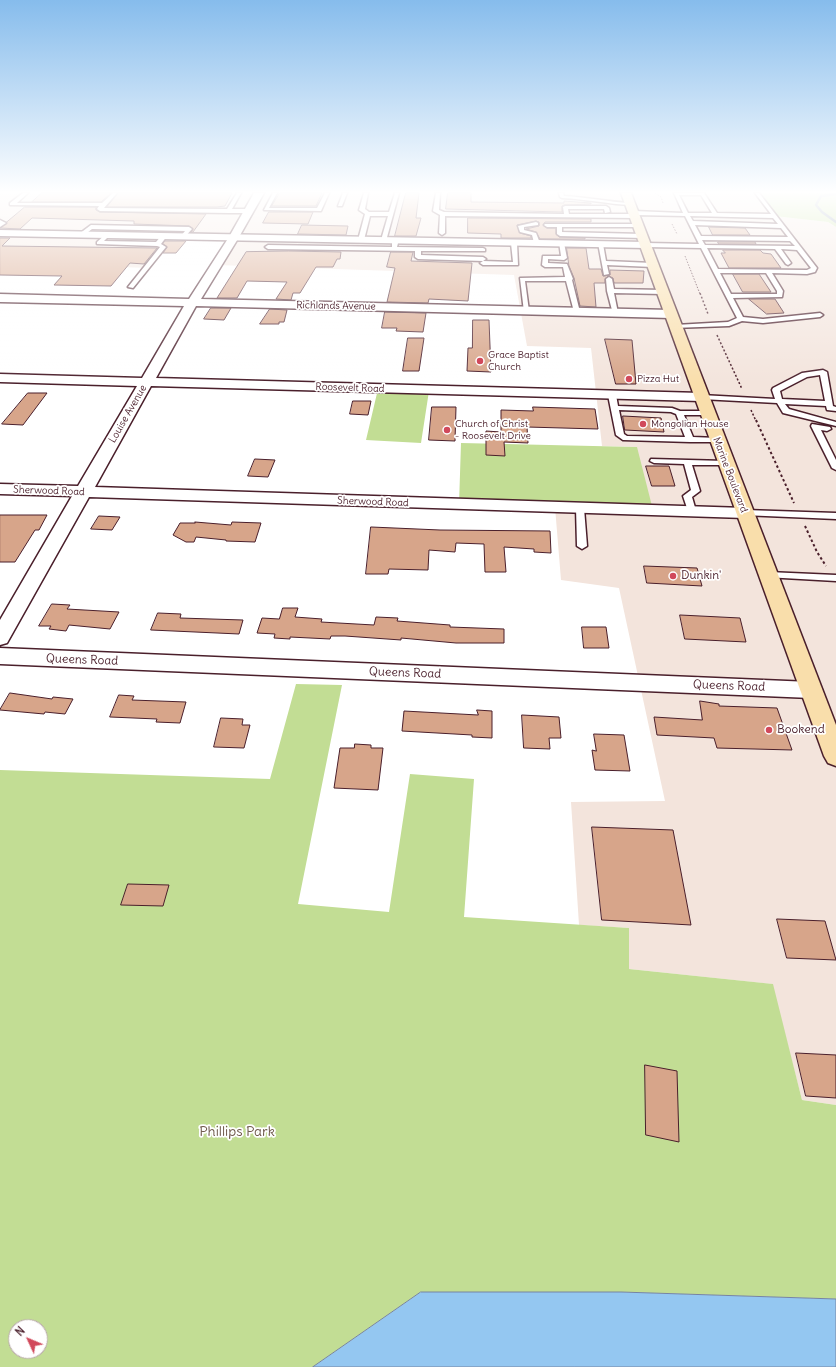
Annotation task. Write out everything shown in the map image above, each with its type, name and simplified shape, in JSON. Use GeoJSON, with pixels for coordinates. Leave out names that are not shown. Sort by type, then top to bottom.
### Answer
{"type":"FeatureCollection","features":[{"type":"Feature","properties":{"kind":"main road","name":"Marine Boulevard"},"geometry":{"type":"LineString","coordinates":[[650,257],[836,756]]}},
{"type":"Feature","properties":{"kind":"street","name":"Louise Avenue"},"geometry":{"type":"LineString","coordinates":[[0,638],[146,382],[192,303],[221,257]]}},
{"type":"Feature","properties":{"kind":"street","name":"Richlands Avenue"},"geometry":{"type":"LineString","coordinates":[[0,298],[615,313],[673,320]]}},
{"type":"Feature","properties":{"kind":"street","name":"Roosevelt Road"},"geometry":{"type":"LineString","coordinates":[[0,378],[146,382],[614,401],[701,397]]}},
{"type":"Feature","properties":{"kind":"street","name":"Sherwood Road"},"geometry":{"type":"LineString","coordinates":[[0,489],[745,513]]}},
{"type":"Feature","properties":{"kind":"street","name":"Queens Road"},"geometry":{"type":"LineString","coordinates":[[0,656],[811,690]]}},
{"type":"Feature","properties":{"kind":"lane"},"geometry":{"type":"LineString","coordinates":[[131,287],[155,257]]}},
{"type":"Feature","properties":{"kind":"lane"},"geometry":{"type":"LineString","coordinates":[[425,257],[483,263],[516,264],[515,257]]}},
{"type":"Feature","properties":{"kind":"lane"},"geometry":{"type":"LineString","coordinates":[[483,257],[483,263]]}},
{"type":"Feature","properties":{"kind":"lane"},"geometry":{"type":"LineString","coordinates":[[565,265],[545,265],[544,257],[564,258],[577,312]]}},
{"type":"Feature","properties":{"kind":"lane"},"geometry":{"type":"LineString","coordinates":[[602,257],[615,313]]}},
{"type":"Feature","properties":{"kind":"lane"},"geometry":{"type":"LineString","coordinates":[[710,257],[741,319]]}},
{"type":"Feature","properties":{"kind":"lane"},"geometry":{"type":"LineString","coordinates":[[784,257],[788,263]]}},
{"type":"Feature","properties":{"kind":"lane"},"geometry":{"type":"LineString","coordinates":[[717,271],[806,272],[813,270],[814,268],[805,257]]}},
{"type":"Feature","properties":{"kind":"lane"},"geometry":{"type":"LineString","coordinates":[[604,264],[653,265]]}},
{"type":"Feature","properties":{"kind":"lane"},"geometry":{"type":"LineString","coordinates":[[729,296],[780,296],[780,291],[768,272]]}},
{"type":"Feature","properties":{"kind":"lane"},"geometry":{"type":"LineString","coordinates":[[526,311],[522,279],[570,279]]}},
{"type":"Feature","properties":{"kind":"lane"},"geometry":{"type":"LineString","coordinates":[[610,291],[663,292]]}},
{"type":"Feature","properties":{"kind":"lane"},"geometry":{"type":"LineString","coordinates":[[673,320],[728,324],[741,319],[763,321],[820,315]]}},
{"type":"Feature","properties":{"kind":"lane"},"geometry":{"type":"LineString","coordinates":[[701,397],[779,402],[833,407],[823,372],[805,375],[776,390],[779,402],[786,411],[836,424]]}},
{"type":"Feature","properties":{"kind":"lane"},"geometry":{"type":"LineString","coordinates":[[707,413],[680,413],[672,410],[614,401],[620,435],[626,438],[717,440]]}},
{"type":"Feature","properties":{"kind":"lane"},"geometry":{"type":"LineString","coordinates":[[680,413],[690,440]]}},
{"type":"Feature","properties":{"kind":"lane"},"geometry":{"type":"LineString","coordinates":[[835,464],[815,426],[836,431]]}},
{"type":"Feature","properties":{"kind":"lane"},"geometry":{"type":"LineString","coordinates":[[826,448],[836,448]]}},
{"type":"Feature","properties":{"kind":"lane"},"geometry":{"type":"LineString","coordinates":[[654,461],[726,463]]}},
{"type":"Feature","properties":{"kind":"lane"},"geometry":{"type":"LineString","coordinates":[[687,462],[696,491],[687,496],[692,511]]}},
{"type":"Feature","properties":{"kind":"lane"},"geometry":{"type":"LineString","coordinates":[[580,508],[582,546]]}},
{"type":"Feature","properties":{"kind":"lane"},"geometry":{"type":"LineString","coordinates":[[745,513],[836,516]]}},
{"type":"Feature","properties":{"kind":"lane"},"geometry":{"type":"LineString","coordinates":[[768,574],[836,578]]}},
{"type":"Feature","properties":{"kind":"shaded area"},"geometry":{"type":"Polygon","coordinates":[[[0,257],[159,257],[149,268],[0,263],[0,257]]]}},
{"type":"Feature","properties":{"kind":"shaded area"},"geometry":{"type":"Polygon","coordinates":[[[221,257],[836,257],[836,1105],[802,1100],[772,984],[629,969],[629,928],[579,925],[571,802],[665,801],[619,588],[561,580],[555,507],[637,447],[602,446],[591,348],[527,346],[514,275],[216,265],[221,257]]]}},
{"type":"Feature","properties":{"kind":"green space"},"geometry":{"type":"Polygon","coordinates":[[[378,389],[429,391],[421,443],[366,440],[378,389]]]}},
{"type":"Feature","properties":{"kind":"green space"},"geometry":{"type":"Polygon","coordinates":[[[461,443],[637,447],[653,510],[459,505],[461,443]]]}},
{"type":"Feature","properties":{"kind":"green space","name":"Phillips Park"},"geometry":{"type":"Polygon","coordinates":[[[296,684],[342,685],[298,904],[389,912],[410,774],[474,779],[464,917],[629,928],[629,969],[773,984],[802,1100],[836,1105],[836,1299],[621,1292],[421,1292],[313,1367],[0,1367],[0,770],[270,779],[296,684]]]}},
{"type":"Feature","properties":{"kind":"water"},"geometry":{"type":"Polygon","coordinates":[[[421,1292],[621,1292],[836,1299],[836,1367],[313,1367],[421,1292]]]}},
{"type":"Feature","properties":{"kind":"building"},"geometry":{"type":"Polygon","coordinates":[[[0,257],[150,257],[144,264],[130,263],[111,286],[54,285],[62,276],[0,275],[0,257]]]}},
{"type":"Feature","properties":{"kind":"building"},"geometry":{"type":"Polygon","coordinates":[[[243,257],[340,257],[340,259],[337,259],[333,267],[316,267],[300,293],[293,293],[291,300],[276,299],[287,282],[247,281],[237,298],[217,298],[243,257]]]}},
{"type":"Feature","properties":{"kind":"building"},"geometry":{"type":"Polygon","coordinates":[[[390,257],[412,257],[411,261],[472,263],[468,301],[429,299],[428,303],[387,302],[395,268],[387,267],[390,257]]]}},
{"type":"Feature","properties":{"kind":"building"},"geometry":{"type":"Polygon","coordinates":[[[568,257],[587,257],[589,269],[601,269],[603,276],[610,275],[610,270],[644,271],[643,283],[614,283],[613,278],[608,276],[605,279],[605,283],[594,283],[596,307],[580,306],[574,278],[569,266],[568,257]]]}},
{"type":"Feature","properties":{"kind":"building"},"geometry":{"type":"Polygon","coordinates":[[[723,257],[773,257],[781,268],[729,268],[723,257]]]}},
{"type":"Feature","properties":{"kind":"building"},"geometry":{"type":"Polygon","coordinates":[[[733,274],[759,274],[771,292],[743,292],[733,274]]]}},
{"type":"Feature","properties":{"kind":"building"},"geometry":{"type":"Polygon","coordinates":[[[749,299],[775,299],[784,313],[767,314],[749,299]]]}},
{"type":"Feature","properties":{"kind":"building"},"geometry":{"type":"Polygon","coordinates":[[[211,308],[231,308],[224,320],[204,319],[211,308]]]}},
{"type":"Feature","properties":{"kind":"building"},"geometry":{"type":"Polygon","coordinates":[[[270,309],[287,310],[284,322],[279,322],[279,324],[260,324],[270,309]]]}},
{"type":"Feature","properties":{"kind":"building"},"geometry":{"type":"Polygon","coordinates":[[[385,312],[426,313],[423,332],[396,331],[397,328],[382,328],[385,312]]]}},
{"type":"Feature","properties":{"kind":"building"},"geometry":{"type":"Polygon","coordinates":[[[473,320],[489,320],[491,372],[467,371],[468,348],[472,348],[473,320]]]}},
{"type":"Feature","properties":{"kind":"building"},"geometry":{"type":"Polygon","coordinates":[[[408,338],[424,338],[419,371],[403,371],[408,338]]]}},
{"type":"Feature","properties":{"kind":"building"},"geometry":{"type":"Polygon","coordinates":[[[605,339],[632,340],[636,384],[616,384],[605,339]]]}},
{"type":"Feature","properties":{"kind":"building"},"geometry":{"type":"Polygon","coordinates":[[[28,393],[47,393],[23,425],[2,424],[28,393]]]}},
{"type":"Feature","properties":{"kind":"building"},"geometry":{"type":"Polygon","coordinates":[[[353,401],[371,401],[368,415],[350,414],[353,401]]]}},
{"type":"Feature","properties":{"kind":"building"},"geometry":{"type":"Polygon","coordinates":[[[432,407],[456,407],[455,441],[429,440],[432,407]]]}},
{"type":"Feature","properties":{"kind":"building"},"geometry":{"type":"Polygon","coordinates":[[[533,407],[595,409],[598,429],[527,427],[528,443],[504,442],[505,456],[486,455],[486,431],[501,432],[501,410],[533,411],[533,407]]]}},
{"type":"Feature","properties":{"kind":"building","name":"Mongolian House"},"geometry":{"type":"Polygon","coordinates":[[[623,416],[661,418],[664,432],[625,430],[623,416]]]}},
{"type":"Feature","properties":{"kind":"building"},"geometry":{"type":"Polygon","coordinates":[[[255,459],[275,460],[268,477],[248,476],[255,459]]]}},
{"type":"Feature","properties":{"kind":"building"},"geometry":{"type":"Polygon","coordinates":[[[646,466],[669,466],[675,486],[652,486],[646,466]]]}},
{"type":"Feature","properties":{"kind":"building"},"geometry":{"type":"Polygon","coordinates":[[[0,515],[47,515],[39,530],[35,530],[15,562],[0,562],[0,515]]]}},
{"type":"Feature","properties":{"kind":"building"},"geometry":{"type":"Polygon","coordinates":[[[99,516],[120,517],[112,530],[91,529],[99,516]]]}},
{"type":"Feature","properties":{"kind":"building"},"geometry":{"type":"Polygon","coordinates":[[[195,522],[231,525],[232,522],[261,523],[255,542],[226,541],[196,537],[194,542],[186,542],[173,535],[180,523],[195,522]]]}},
{"type":"Feature","properties":{"kind":"building"},"geometry":{"type":"Polygon","coordinates":[[[371,527],[440,530],[550,531],[551,553],[534,552],[534,549],[504,547],[506,572],[485,572],[484,544],[456,543],[455,552],[429,550],[428,570],[389,569],[388,574],[366,574],[371,527]]]}},
{"type":"Feature","properties":{"kind":"building","name":"Dunkin'"},"geometry":{"type":"Polygon","coordinates":[[[644,566],[697,568],[702,586],[647,583],[644,566]]]}},
{"type":"Feature","properties":{"kind":"building"},"geometry":{"type":"Polygon","coordinates":[[[52,604],[70,605],[67,609],[119,612],[110,629],[69,625],[66,631],[49,629],[51,626],[39,626],[52,604]]]}},
{"type":"Feature","properties":{"kind":"building"},"geometry":{"type":"Polygon","coordinates":[[[283,608],[298,608],[295,617],[322,619],[321,622],[374,625],[376,617],[398,618],[397,621],[450,625],[450,627],[504,629],[504,643],[456,643],[401,638],[401,640],[345,636],[331,636],[330,639],[290,637],[290,639],[274,638],[275,634],[257,633],[262,618],[279,619],[283,608]]]}},
{"type":"Feature","properties":{"kind":"building"},"geometry":{"type":"Polygon","coordinates":[[[158,613],[181,614],[180,618],[243,620],[239,634],[151,630],[158,613]]]}},
{"type":"Feature","properties":{"kind":"building"},"geometry":{"type":"Polygon","coordinates":[[[680,615],[740,618],[746,642],[685,639],[680,615]]]}},
{"type":"Feature","properties":{"kind":"building"},"geometry":{"type":"Polygon","coordinates":[[[582,627],[606,627],[609,648],[584,648],[582,627]]]}},
{"type":"Feature","properties":{"kind":"building"},"geometry":{"type":"Polygon","coordinates":[[[10,693],[52,699],[53,697],[73,699],[65,714],[45,712],[44,714],[0,710],[10,693]]]}},
{"type":"Feature","properties":{"kind":"building"},"geometry":{"type":"Polygon","coordinates":[[[119,695],[134,696],[132,700],[186,702],[180,723],[156,722],[157,719],[110,717],[119,695]]]}},
{"type":"Feature","properties":{"kind":"building"},"geometry":{"type":"Polygon","coordinates":[[[700,701],[719,704],[719,706],[777,708],[792,750],[717,748],[714,738],[657,735],[654,717],[702,720],[700,701]]]}},
{"type":"Feature","properties":{"kind":"building"},"geometry":{"type":"Polygon","coordinates":[[[477,710],[492,711],[492,738],[472,737],[472,735],[402,731],[404,711],[478,715],[477,710]]]}},
{"type":"Feature","properties":{"kind":"building"},"geometry":{"type":"Polygon","coordinates":[[[522,715],[559,717],[561,738],[549,738],[550,749],[524,748],[522,715]]]}},
{"type":"Feature","properties":{"kind":"building"},"geometry":{"type":"Polygon","coordinates":[[[221,718],[243,719],[242,725],[250,725],[244,748],[214,747],[221,718]]]}},
{"type":"Feature","properties":{"kind":"building"},"geometry":{"type":"Polygon","coordinates":[[[594,734],[624,735],[630,771],[595,770],[592,750],[596,751],[594,734]]]}},
{"type":"Feature","properties":{"kind":"building"},"geometry":{"type":"Polygon","coordinates":[[[355,744],[371,745],[371,748],[383,748],[378,790],[334,788],[340,748],[354,748],[355,744]]]}},
{"type":"Feature","properties":{"kind":"building"},"geometry":{"type":"Polygon","coordinates":[[[592,827],[673,830],[691,925],[602,920],[592,827]]]}},
{"type":"Feature","properties":{"kind":"building"},"geometry":{"type":"Polygon","coordinates":[[[128,884],[169,885],[163,906],[121,905],[128,884]]]}},
{"type":"Feature","properties":{"kind":"building"},"geometry":{"type":"Polygon","coordinates":[[[777,919],[825,921],[836,960],[787,958],[777,919]]]}},
{"type":"Feature","properties":{"kind":"building"},"geometry":{"type":"Polygon","coordinates":[[[796,1053],[836,1055],[836,1098],[806,1096],[796,1053]]]}},
{"type":"Feature","properties":{"kind":"building"},"geometry":{"type":"Polygon","coordinates":[[[645,1065],[677,1071],[679,1142],[646,1135],[645,1065]]]}},
{"type":"Feature","properties":{"kind":"place","name":"Grace Baptist Church"},"geometry":{"type":"Point","coordinates":[480,361]}},
{"type":"Feature","properties":{"kind":"place","name":"Pizza Hut"},"geometry":{"type":"Point","coordinates":[629,379]}},
{"type":"Feature","properties":{"kind":"place","name":"Mongolian House"},"geometry":{"type":"Point","coordinates":[643,424]}},
{"type":"Feature","properties":{"kind":"place","name":"Church of Christ - Roosevelt Drive"},"geometry":{"type":"Point","coordinates":[447,430]}},
{"type":"Feature","properties":{"kind":"place","name":"Dunkin'"},"geometry":{"type":"Point","coordinates":[673,576]}},
{"type":"Feature","properties":{"kind":"place","name":"Bookend"},"geometry":{"type":"Point","coordinates":[769,730]}}]}
